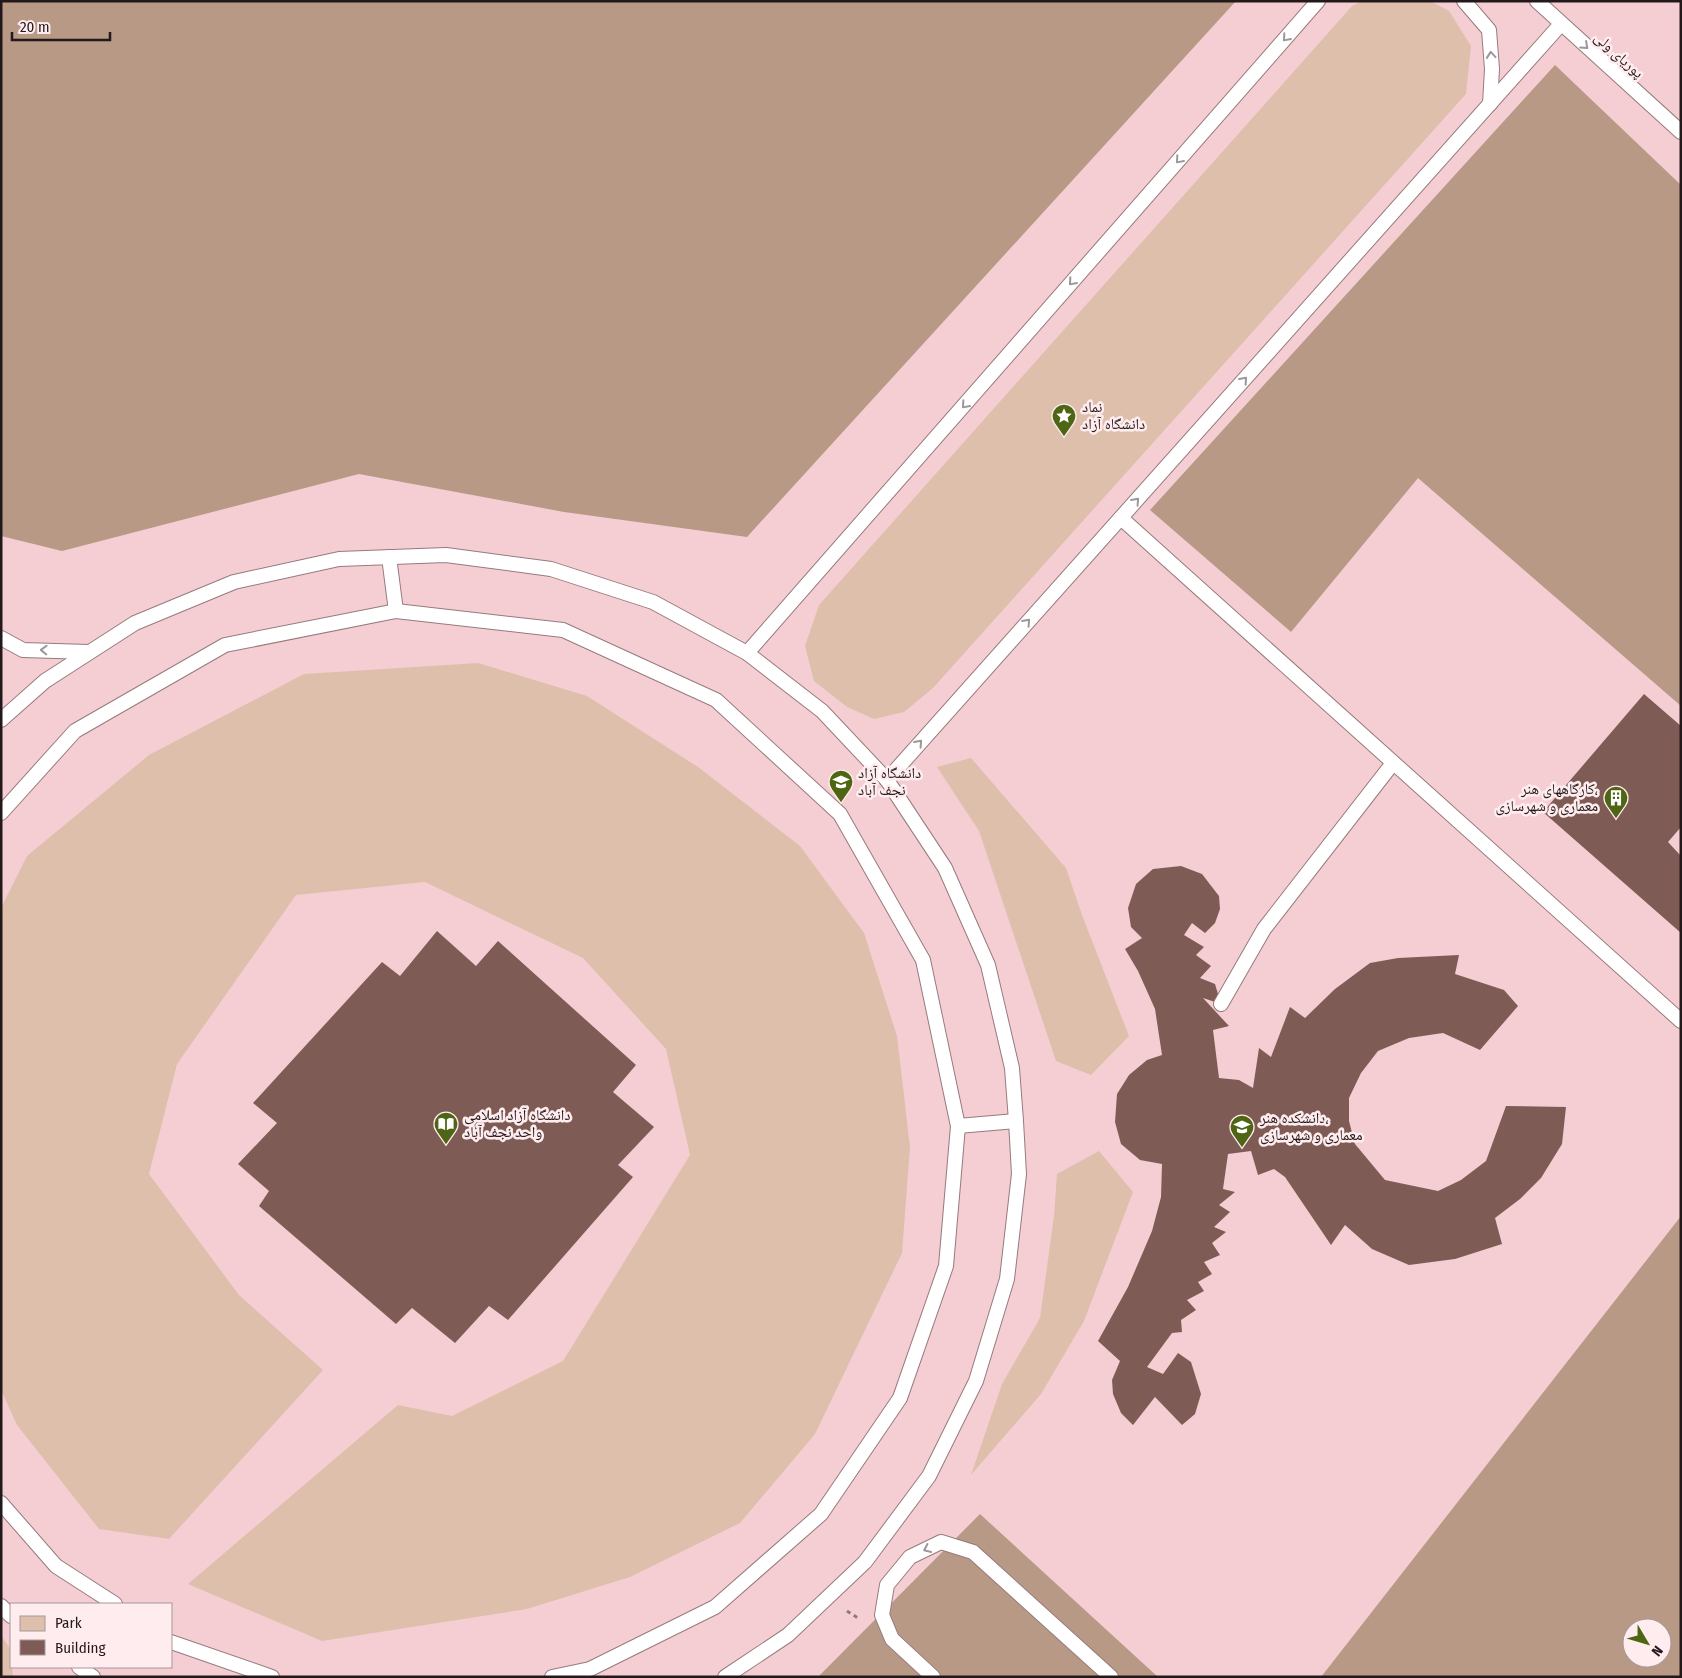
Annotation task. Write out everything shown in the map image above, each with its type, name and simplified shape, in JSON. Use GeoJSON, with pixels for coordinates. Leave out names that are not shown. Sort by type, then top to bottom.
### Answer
{"type":"FeatureCollection","features":[{"type":"Feature","properties":{"kind":"lane"},"geometry":{"type":"LineString","coordinates":[[747,653],[1318,1]]}},
{"type":"Feature","properties":{"kind":"lane"},"geometry":{"type":"LineString","coordinates":[[1464,1],[1489,30],[1492,69],[1490,104]]}},
{"type":"Feature","properties":{"kind":"lane","name":"پوریای ولی"},"geometry":{"type":"LineString","coordinates":[[1536,1],[1681,132]]}},
{"type":"Feature","properties":{"kind":"lane"},"geometry":{"type":"LineString","coordinates":[[886,780],[1561,24]]}},
{"type":"Feature","properties":{"kind":"lane"},"geometry":{"type":"LineString","coordinates":[[1121,518],[1681,1021]]}},
{"type":"Feature","properties":{"kind":"lane"},"geometry":{"type":"LineString","coordinates":[[1,720],[45,681],[135,623],[234,582],[338,559],[446,555],[552,569],[653,602],[747,653],[822,711],[886,780],[945,868],[988,965],[1012,1068],[1016,1121],[1019,1174],[1007,1279],[976,1381],[928,1476],[865,1562],[788,1635],[725,1677]]}},
{"type":"Feature","properties":{"kind":"lane"},"geometry":{"type":"LineString","coordinates":[[389,557],[396,611]]}},
{"type":"Feature","properties":{"kind":"lane"},"geometry":{"type":"LineString","coordinates":[[1,813],[75,731],[225,645],[396,611],[563,630],[716,700],[840,814],[924,960],[958,1126],[946,1266],[900,1398],[821,1514],[715,1607],[590,1669],[552,1677]]}},
{"type":"Feature","properties":{"kind":"lane"},"geometry":{"type":"LineString","coordinates":[[1,638],[23,650],[89,652]]}},
{"type":"Feature","properties":{"kind":"lane"},"geometry":{"type":"LineString","coordinates":[[1220,1004],[1264,929],[1393,763]]}},
{"type":"Feature","properties":{"kind":"lane"},"geometry":{"type":"LineString","coordinates":[[958,1126],[1016,1121]]}},
{"type":"Feature","properties":{"kind":"lane"},"geometry":{"type":"LineString","coordinates":[[1,1503],[56,1566],[113,1603]]}},
{"type":"Feature","properties":{"kind":"lane"},"geometry":{"type":"LineString","coordinates":[[933,1677],[892,1639],[882,1615],[887,1585],[910,1557],[941,1542],[973,1552],[1111,1677]]}},
{"type":"Feature","properties":{"kind":"lane"},"geometry":{"type":"LineString","coordinates":[[1,1606],[10,1615]]}},
{"type":"Feature","properties":{"kind":"lane"},"geometry":{"type":"LineString","coordinates":[[172,1642],[272,1677]]}},
{"type":"Feature","properties":{"kind":"lane"},"geometry":{"type":"LineString","coordinates":[[80,1668],[92,1676]]}},
{"type":"Feature","properties":{"kind":"shaded area","name":"دانشگاه آزاد نجف آباد"},"geometry":{"type":"Polygon","coordinates":[[[1,1],[1681,1],[1681,1677],[1,1677],[1,1]]]}},
{"type":"Feature","properties":{"kind":"shaded area"},"geometry":{"type":"Polygon","coordinates":[[[1,1],[1236,1],[747,537],[564,512],[359,474],[62,551],[1,536],[1,1]]]}},
{"type":"Feature","properties":{"kind":"shaded area"},"geometry":{"type":"Polygon","coordinates":[[[1555,65],[1681,185],[1681,706],[1418,478],[1291,632],[1150,510],[1555,65]]]}},
{"type":"Feature","properties":{"kind":"shaded area"},"geometry":{"type":"Polygon","coordinates":[[[1681,1216],[1681,1677],[1321,1677],[1681,1216]]]}},
{"type":"Feature","properties":{"kind":"shaded area"},"geometry":{"type":"Polygon","coordinates":[[[980,1514],[1158,1677],[818,1677],[980,1514]]]}},
{"type":"Feature","properties":{"kind":"green space"},"geometry":{"type":"Polygon","coordinates":[[[1362,1],[1430,1],[1449,11],[1471,46],[1466,94],[933,688],[904,712],[874,719],[847,707],[814,681],[805,646],[819,605],[1352,6],[1362,1]]]}},
{"type":"Feature","properties":{"kind":"green space"},"geometry":{"type":"Polygon","coordinates":[[[478,663],[587,696],[698,767],[800,846],[864,933],[897,1036],[910,1147],[902,1253],[815,1434],[740,1523],[630,1577],[527,1609],[322,1641],[188,1584],[398,1405],[452,1416],[563,1361],[690,1155],[666,1049],[583,958],[425,882],[296,895],[177,1064],[149,1174],[239,1295],[323,1370],[169,1539],[99,1529],[17,1425],[1,1390],[1,908],[27,856],[149,755],[304,674],[478,663]]]}},
{"type":"Feature","properties":{"kind":"green space"},"geometry":{"type":"Polygon","coordinates":[[[971,758],[1066,868],[1082,915],[1129,1036],[1091,1075],[1056,1061],[979,831],[937,767],[971,758]]]}},
{"type":"Feature","properties":{"kind":"green space"},"geometry":{"type":"Polygon","coordinates":[[[1099,1151],[1133,1192],[1084,1321],[1041,1394],[971,1475],[1002,1384],[1040,1318],[1054,1216],[1057,1174],[1099,1151]]]}},
{"type":"Feature","properties":{"kind":"green space"},"geometry":{"type":"Polygon","coordinates":[[[1,1635],[10,1648],[10,1668],[12,1668],[13,1677],[1,1677],[1,1635]]]}},
{"type":"Feature","properties":{"kind":"building","name":"کارگاههای هنر، معماری و شهرسازی"},"geometry":{"type":"Polygon","coordinates":[[[1644,694],[1681,726],[1681,827],[1668,842],[1681,856],[1681,933],[1543,812],[1644,694]]]}},
{"type":"Feature","properties":{"kind":"building","name":"دانشکده هنر، معماری و شهرسازی"},"geometry":{"type":"Polygon","coordinates":[[[1181,866],[1202,874],[1219,896],[1220,909],[1215,923],[1205,933],[1192,923],[1184,935],[1204,947],[1196,955],[1211,966],[1200,978],[1215,984],[1221,1004],[1203,998],[1229,1026],[1213,1030],[1219,1078],[1239,1080],[1253,1088],[1259,1048],[1271,1057],[1290,1007],[1305,1018],[1335,989],[1370,963],[1398,958],[1459,955],[1455,974],[1504,990],[1518,1006],[1480,1050],[1443,1033],[1409,1038],[1378,1051],[1361,1073],[1349,1098],[1349,1121],[1355,1144],[1385,1180],[1438,1191],[1461,1180],[1486,1161],[1506,1106],[1566,1107],[1562,1144],[1541,1178],[1520,1199],[1495,1218],[1502,1244],[1455,1259],[1409,1265],[1372,1249],[1345,1225],[1331,1245],[1285,1177],[1274,1169],[1258,1175],[1251,1151],[1228,1154],[1223,1189],[1235,1192],[1219,1205],[1230,1212],[1214,1227],[1226,1232],[1212,1243],[1220,1255],[1204,1262],[1212,1274],[1198,1282],[1204,1291],[1187,1300],[1196,1310],[1181,1320],[1182,1332],[1172,1333],[1147,1367],[1163,1374],[1178,1353],[1191,1362],[1201,1394],[1195,1414],[1182,1425],[1155,1397],[1133,1425],[1121,1413],[1113,1394],[1112,1380],[1120,1361],[1098,1341],[1128,1287],[1152,1231],[1161,1197],[1162,1164],[1140,1160],[1121,1144],[1115,1122],[1117,1094],[1129,1075],[1147,1060],[1162,1055],[1155,1009],[1138,971],[1125,949],[1142,938],[1131,927],[1128,908],[1136,884],[1153,869],[1181,866]]]}},
{"type":"Feature","properties":{"kind":"building","name":"دانشگاه آزاد اسلامی واحد نجف آباد"},"geometry":{"type":"Polygon","coordinates":[[[437,931],[476,966],[498,941],[636,1065],[613,1092],[654,1127],[618,1165],[633,1177],[508,1320],[489,1306],[455,1343],[412,1308],[396,1324],[259,1206],[269,1191],[238,1164],[277,1123],[253,1103],[382,962],[400,976],[437,931]]]}},
{"type":"Feature","properties":{"kind":"place","name":"نماد دانشگاه آزاد"},"geometry":{"type":"Point","coordinates":[1064,437]}},
{"type":"Feature","properties":{"kind":"place","name":"دانشگاه آزاد نجف آباد"},"geometry":{"type":"Point","coordinates":[841,803]}},
{"type":"Feature","properties":{"kind":"place","name":"کارگاههای هنر، معماری و شهرسازی"},"geometry":{"type":"Point","coordinates":[1616,819]}},
{"type":"Feature","properties":{"kind":"place","name":"دانشگاه آزاد اسلامی واحد نجف آباد"},"geometry":{"type":"Point","coordinates":[446,1145]}},
{"type":"Feature","properties":{"kind":"place","name":"دانشکده هنر، معماری و شهرسازی"},"geometry":{"type":"Point","coordinates":[1242,1148]}}]}
